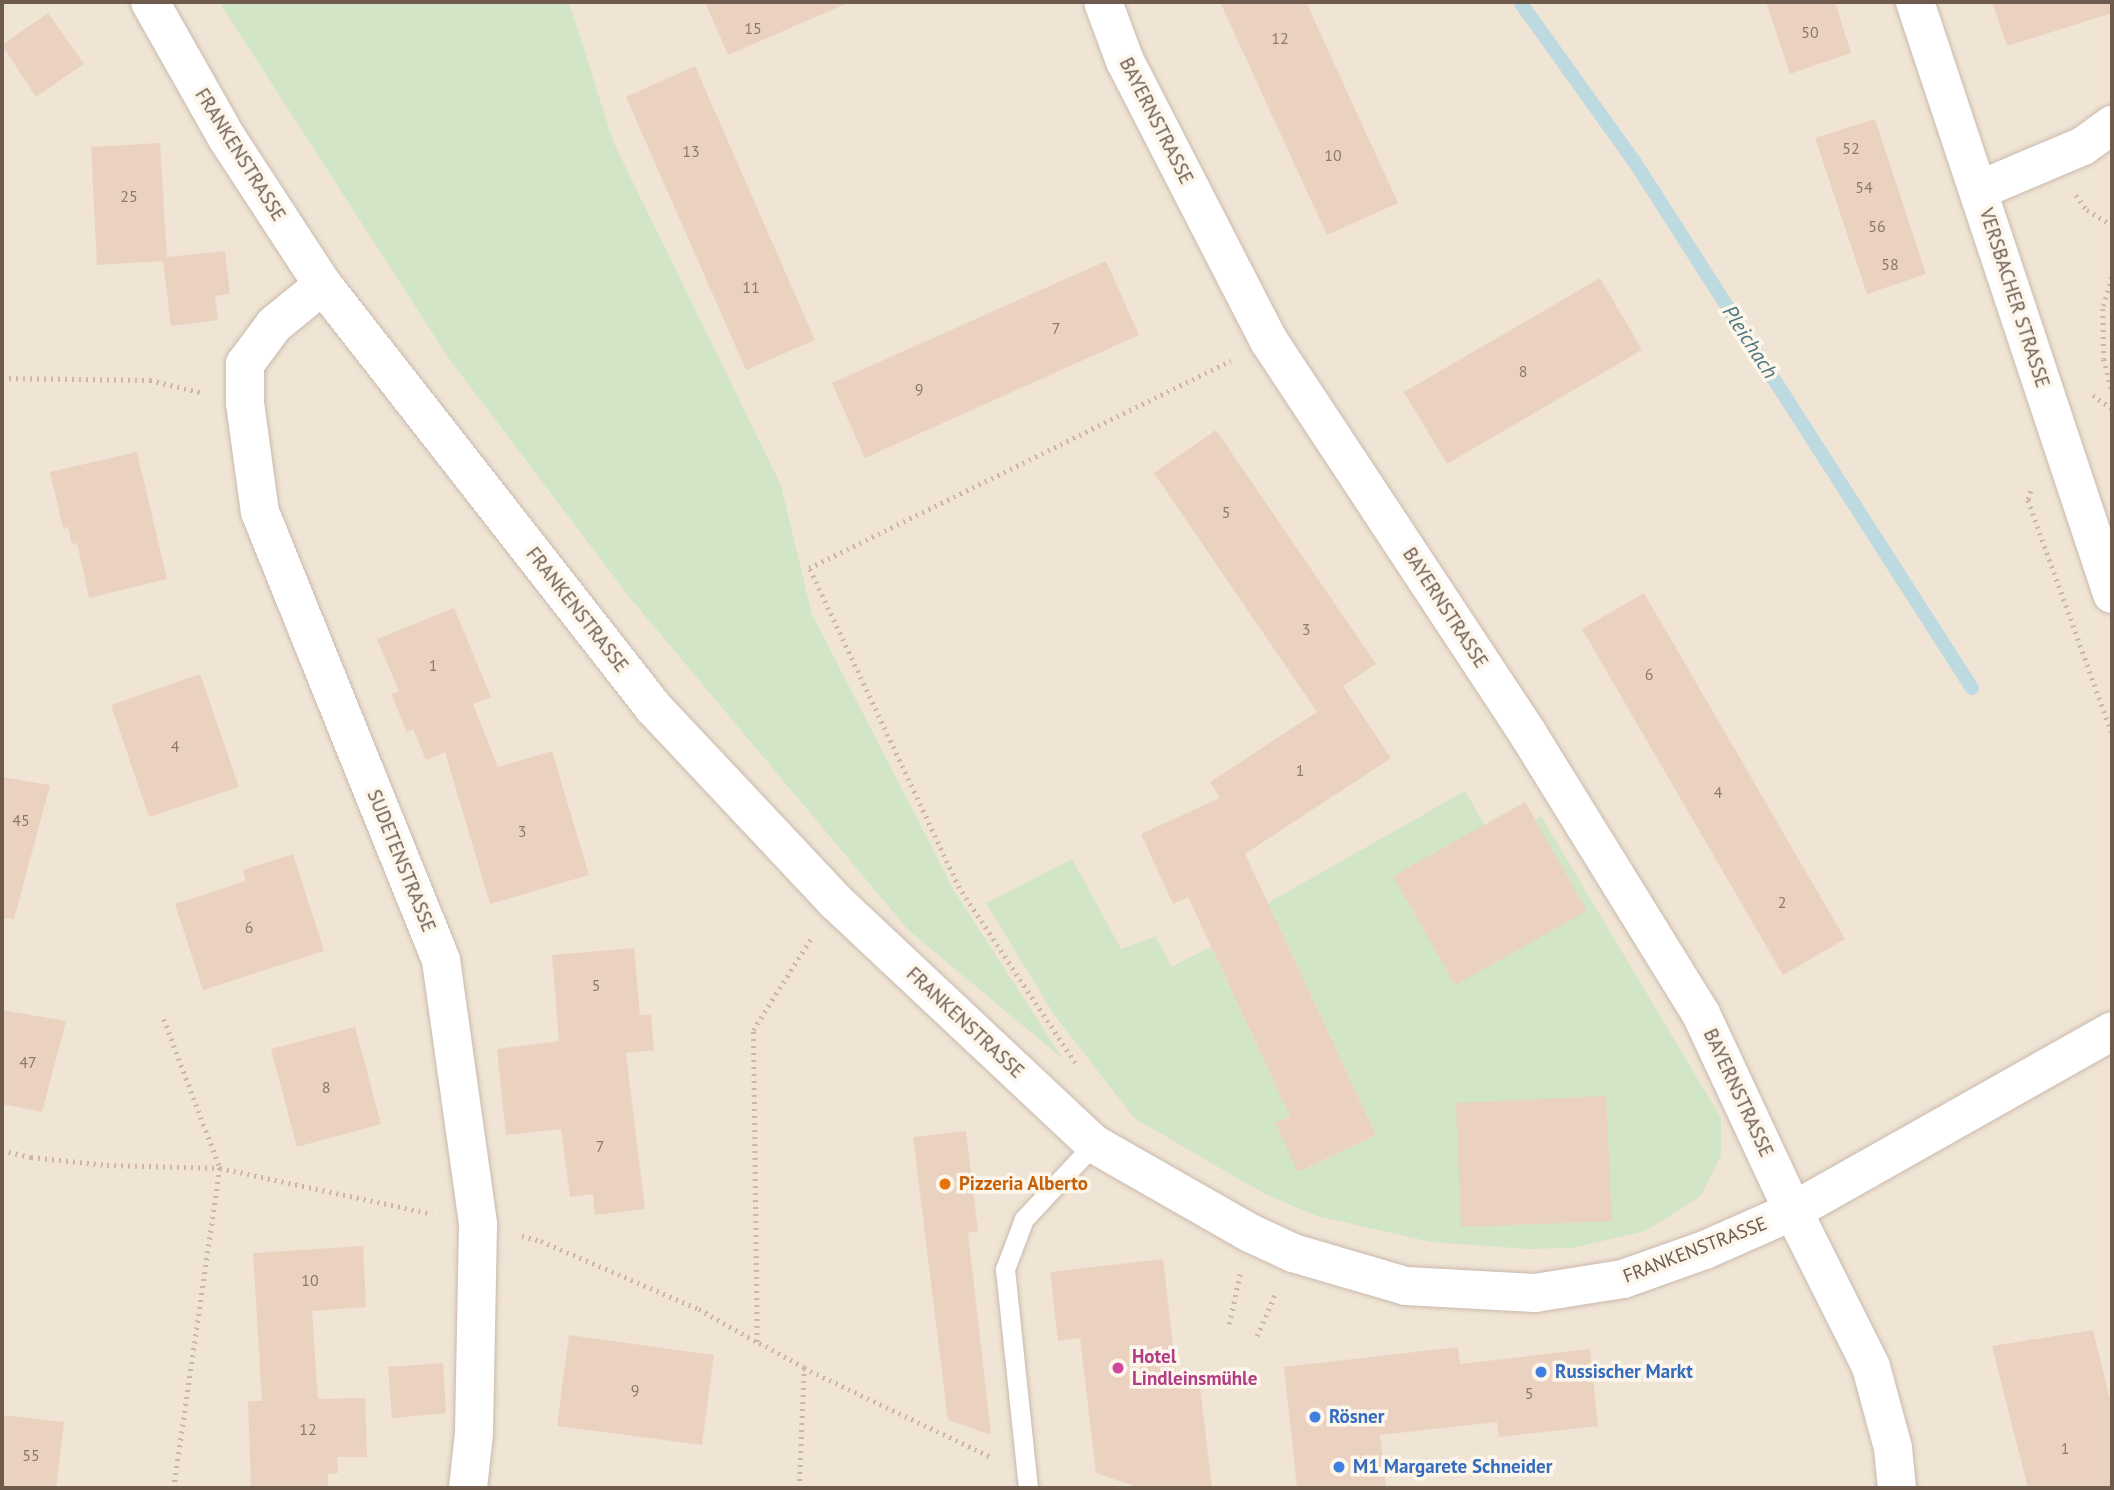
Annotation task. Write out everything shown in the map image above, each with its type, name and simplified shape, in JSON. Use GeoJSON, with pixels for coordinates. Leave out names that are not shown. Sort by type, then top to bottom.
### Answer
{"type":"FeatureCollection","features":[{"type":"Feature","properties":{"kind":"street","name":"FRANKENSTRASSE"},"geometry":{"type":"LineString","coordinates":[[150,2],[227,138],[323,285],[653,707],[835,901],[1094,1144],[1250,1233],[1293,1253],[1406,1286],[1535,1293],[1623,1279],[1705,1250],[1793,1212],[2112,1031]]}},
{"type":"Feature","properties":{"kind":"street","name":"BAYERNSTRASSE"},"geometry":{"type":"LineString","coordinates":[[1103,2],[1125,61],[1269,341],[1528,734],[1702,1014],[1793,1212],[1871,1367],[1893,1448],[1897,1488]]}},
{"type":"Feature","properties":{"kind":"street","name":"VERSBACHER STRASSE"},"geometry":{"type":"LineString","coordinates":[[1915,2],[2112,594]]}},
{"type":"Feature","properties":{"kind":"street"},"geometry":{"type":"LineString","coordinates":[[1979,190],[2083,146],[2112,125]]}},
{"type":"Feature","properties":{"kind":"street","name":"SUDETENSTRASSE"},"geometry":{"type":"LineString","coordinates":[[323,285],[274,325],[244,365],[245,403],[260,512],[442,960],[478,1224],[474,1433],[468,1488]]}},
{"type":"Feature","properties":{"kind":"lane"},"geometry":{"type":"LineString","coordinates":[[1026,1481],[1005,1269],[1024,1219],[1094,1144]]}},
{"type":"Feature","properties":{"kind":"path"},"geometry":{"type":"LineString","coordinates":[[2072,190],[2087,210],[2112,225]]}},
{"type":"Feature","properties":{"kind":"path"},"geometry":{"type":"LineString","coordinates":[[2112,277],[2103,309],[2104,359],[2112,390]]}},
{"type":"Feature","properties":{"kind":"path"},"geometry":{"type":"LineString","coordinates":[[1077,1067],[959,888],[809,568],[1269,341]]}},
{"type":"Feature","properties":{"kind":"path"},"geometry":{"type":"LineString","coordinates":[[2,378],[150,380],[245,403]]}},
{"type":"Feature","properties":{"kind":"path"},"geometry":{"type":"LineString","coordinates":[[757,1342],[753,1224],[753,1030],[835,901]]}},
{"type":"Feature","properties":{"kind":"path"},"geometry":{"type":"LineString","coordinates":[[164,1019],[220,1168],[174,1488]]}},
{"type":"Feature","properties":{"kind":"path"},"geometry":{"type":"LineString","coordinates":[[2,1150],[31,1157],[107,1165],[220,1168],[478,1224],[554,1246],[699,1308],[804,1368],[1026,1481]]}},
{"type":"Feature","properties":{"kind":"path"},"geometry":{"type":"LineString","coordinates":[[799,1488],[804,1368]]}},
{"type":"Feature","properties":{"kind":"shaded area"},"geometry":{"type":"Polygon","coordinates":[[[2,2],[219,2],[449,359],[630,598],[908,930],[1061,1057],[955,892],[812,614],[781,485],[614,143],[569,2],[2112,2],[2112,1488],[2,1488],[2,2]]]}},
{"type":"Feature","properties":{"kind":"green space"},"geometry":{"type":"Polygon","coordinates":[[[219,2],[569,2],[614,143],[781,485],[812,614],[955,892],[1063,1059],[908,930],[630,598],[449,359],[219,2]]]}},
{"type":"Feature","properties":{"kind":"green space"},"geometry":{"type":"Polygon","coordinates":[[[1465,791],[1495,843],[1541,816],[1721,1118],[1721,1156],[1700,1197],[1645,1231],[1572,1248],[1528,1249],[1431,1242],[1317,1216],[1263,1193],[1134,1118],[1053,1013],[986,903],[1072,859],[1121,949],[1156,936],[1171,967],[1211,947],[1290,1116],[1275,1123],[1299,1172],[1376,1135],[1268,903],[1465,791]]]}},
{"type":"Feature","properties":{"kind":"building"},"geometry":{"type":"Polygon","coordinates":[[[705,2],[850,2],[728,55],[705,2]]]}},
{"type":"Feature","properties":{"kind":"building"},"geometry":{"type":"Polygon","coordinates":[[[1220,2],[1306,2],[1398,203],[1327,235],[1220,2]]]}},
{"type":"Feature","properties":{"kind":"building"},"geometry":{"type":"Polygon","coordinates":[[[1766,2],[1835,2],[1851,53],[1790,74],[1766,2]]]}},
{"type":"Feature","properties":{"kind":"building"},"geometry":{"type":"Polygon","coordinates":[[[1992,2],[2112,2],[2112,13],[2007,46],[1992,2]]]}},
{"type":"Feature","properties":{"kind":"building"},"geometry":{"type":"Polygon","coordinates":[[[48,13],[84,64],[36,97],[2,45],[48,13]]]}},
{"type":"Feature","properties":{"kind":"building"},"geometry":{"type":"Polygon","coordinates":[[[695,66],[815,340],[746,370],[626,97],[695,66]]]}},
{"type":"Feature","properties":{"kind":"building"},"geometry":{"type":"Polygon","coordinates":[[[1875,119],[1926,274],[1867,294],[1815,138],[1875,119]]]}},
{"type":"Feature","properties":{"kind":"building"},"geometry":{"type":"Polygon","coordinates":[[[160,143],[167,257],[225,251],[230,294],[215,296],[218,320],[171,326],[163,261],[97,265],[91,147],[160,143]]]}},
{"type":"Feature","properties":{"kind":"building"},"geometry":{"type":"Polygon","coordinates":[[[1106,261],[1139,335],[865,458],[832,383],[1106,261]]]}},
{"type":"Feature","properties":{"kind":"building"},"geometry":{"type":"Polygon","coordinates":[[[1600,278],[1642,350],[1447,464],[1404,392],[1600,278]]]}},
{"type":"Feature","properties":{"kind":"building"},"geometry":{"type":"Polygon","coordinates":[[[1216,430],[1376,664],[1343,686],[1391,758],[1245,854],[1376,1135],[1298,1172],[1275,1123],[1290,1116],[1188,897],[1173,904],[1141,834],[1220,798],[1210,782],[1317,712],[1154,473],[1216,430]]]}},
{"type":"Feature","properties":{"kind":"building"},"geometry":{"type":"Polygon","coordinates":[[[137,452],[167,579],[89,598],[77,543],[72,544],[68,527],[63,528],[50,472],[137,452]]]}},
{"type":"Feature","properties":{"kind":"building"},"geometry":{"type":"Polygon","coordinates":[[[1644,593],[1845,939],[1783,975],[1582,629],[1644,593]]]}},
{"type":"Feature","properties":{"kind":"building"},"geometry":{"type":"Polygon","coordinates":[[[454,608],[491,697],[473,704],[498,767],[552,751],[589,875],[490,904],[445,752],[426,760],[413,729],[407,732],[391,694],[399,691],[377,639],[454,608]]]}},
{"type":"Feature","properties":{"kind":"building"},"geometry":{"type":"Polygon","coordinates":[[[200,674],[239,787],[149,817],[111,705],[200,674]]]}},
{"type":"Feature","properties":{"kind":"building"},"geometry":{"type":"Polygon","coordinates":[[[2,777],[50,785],[14,919],[2,918],[2,777]]]}},
{"type":"Feature","properties":{"kind":"building"},"geometry":{"type":"Polygon","coordinates":[[[1525,802],[1587,911],[1455,985],[1393,876],[1525,802]]]}},
{"type":"Feature","properties":{"kind":"building"},"geometry":{"type":"Polygon","coordinates":[[[293,854],[324,951],[203,990],[175,904],[246,881],[243,870],[293,854]]]}},
{"type":"Feature","properties":{"kind":"building"},"geometry":{"type":"Polygon","coordinates":[[[634,948],[640,1015],[651,1015],[654,1050],[626,1053],[645,1209],[595,1215],[593,1194],[570,1197],[561,1129],[506,1135],[497,1049],[559,1041],[552,955],[634,948]]]}},
{"type":"Feature","properties":{"kind":"building"},"geometry":{"type":"Polygon","coordinates":[[[2,1010],[66,1021],[42,1112],[2,1104],[2,1010]]]}},
{"type":"Feature","properties":{"kind":"building"},"geometry":{"type":"Polygon","coordinates":[[[355,1027],[381,1124],[297,1147],[271,1049],[355,1027]]]}},
{"type":"Feature","properties":{"kind":"building"},"geometry":{"type":"Polygon","coordinates":[[[1606,1096],[1612,1221],[1461,1227],[1456,1103],[1606,1096]]]}},
{"type":"Feature","properties":{"kind":"building"},"geometry":{"type":"Polygon","coordinates":[[[966,1131],[978,1231],[968,1233],[991,1435],[948,1420],[913,1137],[966,1131]]]}},
{"type":"Feature","properties":{"kind":"building"},"geometry":{"type":"Polygon","coordinates":[[[363,1246],[366,1307],[312,1311],[318,1399],[365,1398],[367,1457],[337,1457],[338,1473],[328,1474],[328,1488],[251,1488],[248,1401],[262,1401],[253,1253],[363,1246]]]}},
{"type":"Feature","properties":{"kind":"building"},"geometry":{"type":"Polygon","coordinates":[[[1163,1259],[1177,1381],[1199,1378],[1212,1488],[1140,1488],[1096,1473],[1080,1338],[1058,1341],[1050,1272],[1163,1259]]]}},
{"type":"Feature","properties":{"kind":"building"},"geometry":{"type":"Polygon","coordinates":[[[2093,1330],[2112,1408],[2112,1488],[2028,1488],[1992,1346],[2093,1330]]]}},
{"type":"Feature","properties":{"kind":"building"},"geometry":{"type":"Polygon","coordinates":[[[569,1335],[714,1355],[702,1445],[557,1426],[569,1335]]]}},
{"type":"Feature","properties":{"kind":"building"},"geometry":{"type":"Polygon","coordinates":[[[1458,1347],[1460,1364],[1590,1349],[1598,1426],[1499,1437],[1497,1422],[1380,1435],[1386,1488],[1297,1488],[1284,1367],[1458,1347]]]}},
{"type":"Feature","properties":{"kind":"building"},"geometry":{"type":"Polygon","coordinates":[[[443,1363],[446,1413],[392,1418],[388,1367],[443,1363]]]}},
{"type":"Feature","properties":{"kind":"building"},"geometry":{"type":"Polygon","coordinates":[[[2,1415],[64,1422],[56,1488],[2,1488],[2,1415]]]}},
{"type":"Feature","properties":{"kind":"waterway","name":"Pleichach"},"geometry":{"type":"LineString","coordinates":[[1520,2],[1634,161],[1972,688]]}},
{"type":"Feature","properties":{"kind":"place","name":"Pizzeria Alberto"},"geometry":{"type":"Point","coordinates":[945,1184]}},
{"type":"Feature","properties":{"kind":"place","name":"Hotel Lindleinsmühle"},"geometry":{"type":"Point","coordinates":[1118,1368]}},
{"type":"Feature","properties":{"kind":"place","name":"Russischer Markt"},"geometry":{"type":"Point","coordinates":[1541,1372]}},
{"type":"Feature","properties":{"kind":"place","name":"Rösner"},"geometry":{"type":"Point","coordinates":[1315,1417]}},
{"type":"Feature","properties":{"kind":"place","name":"M1 Margarete Schneider"},"geometry":{"type":"Point","coordinates":[1339,1467]}}]}
